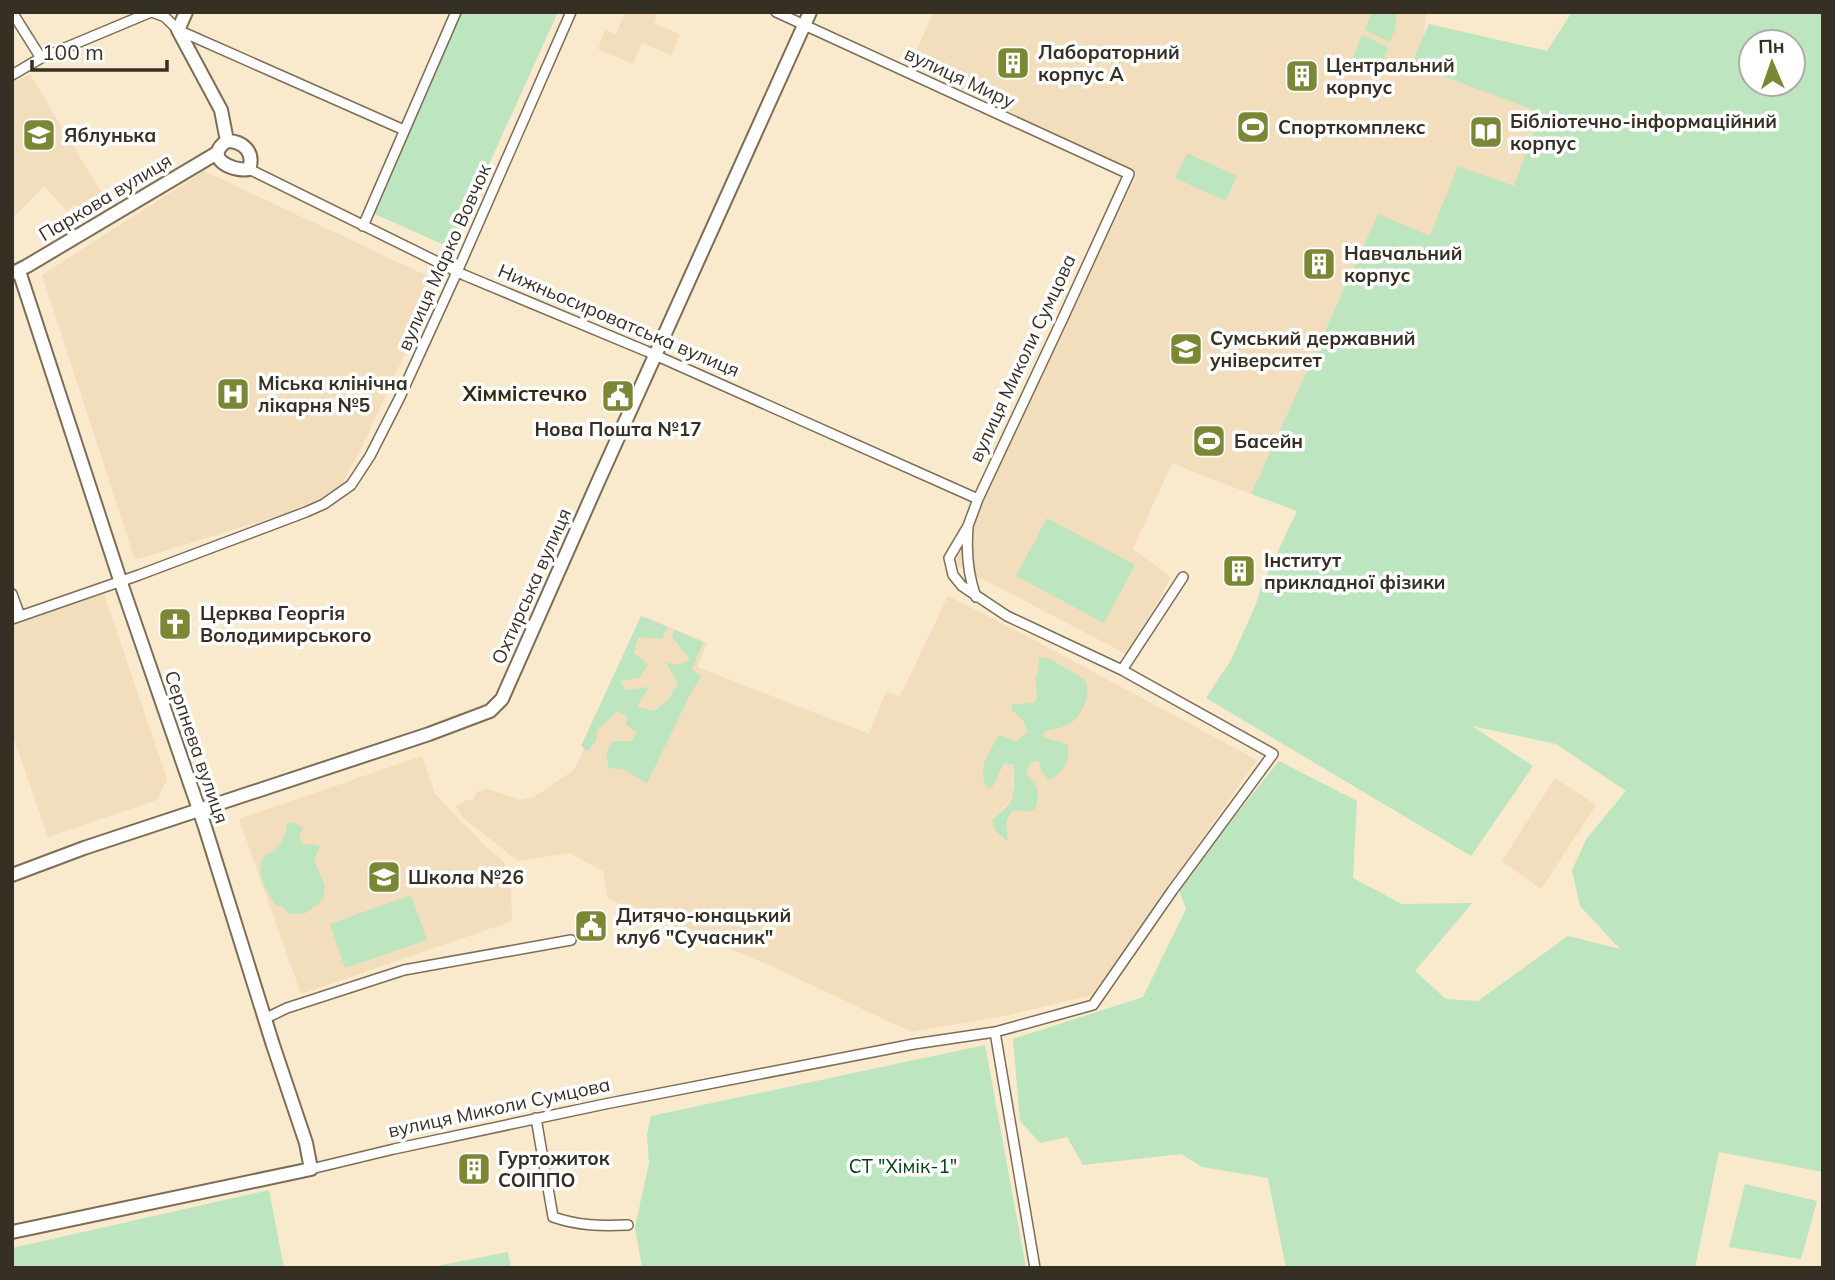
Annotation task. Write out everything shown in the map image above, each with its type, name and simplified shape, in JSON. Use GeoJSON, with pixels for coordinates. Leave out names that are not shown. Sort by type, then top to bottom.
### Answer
{"type":"FeatureCollection","features":[{"type":"Feature","properties":{"kind":"main road"},"geometry":{"type":"LineString","coordinates":[[186,12],[178,30],[221,110],[227,141]]}},
{"type":"Feature","properties":{"kind":"main road","name":"Охтирська вулиця"},"geometry":{"type":"LineString","coordinates":[[12,875],[85,848],[401,743],[490,711],[502,699],[810,12]]}},
{"type":"Feature","properties":{"kind":"main road"},"geometry":{"type":"LineString","coordinates":[[217,153],[227,141],[236,141],[248,150],[251,157],[249,169]]}},
{"type":"Feature","properties":{"kind":"main road","name":"Нижньосироватська вулиця"},"geometry":{"type":"LineString","coordinates":[[217,153],[224,164],[234,169],[249,169]]}},
{"type":"Feature","properties":{"kind":"main road","name":"Паркова вулиця"},"geometry":{"type":"LineString","coordinates":[[15,269],[217,153]]}},
{"type":"Feature","properties":{"kind":"main road","name":"Серпнева вулиця"},"geometry":{"type":"LineString","coordinates":[[15,269],[198,810],[306,1143],[312,1169]]}},
{"type":"Feature","properties":{"kind":"main road","name":"вулиця Миколи Сумцова"},"geometry":{"type":"LineString","coordinates":[[12,1232],[312,1169]]}},
{"type":"Feature","properties":{"kind":"street"},"geometry":{"type":"LineString","coordinates":[[12,12],[41,58]]}},
{"type":"Feature","properties":{"kind":"street"},"geometry":{"type":"LineString","coordinates":[[12,75],[41,58],[151,12],[165,17],[178,30],[404,130]]}},
{"type":"Feature","properties":{"kind":"street"},"geometry":{"type":"LineString","coordinates":[[363,226],[456,12]]}},
{"type":"Feature","properties":{"kind":"street","name":"вулиця Марко Вовчок"},"geometry":{"type":"LineString","coordinates":[[16,617],[306,512],[324,504],[351,485],[370,456],[400,399],[571,12]]}},
{"type":"Feature","properties":{"kind":"street","name":"вулиця Миру"},"geometry":{"type":"LineString","coordinates":[[776,12],[1129,174]]}},
{"type":"Feature","properties":{"kind":"street","name":"Нижньосироватська вулиця"},"geometry":{"type":"LineString","coordinates":[[249,169],[457,272],[655,355],[978,499]]}},
{"type":"Feature","properties":{"kind":"street","name":"вулиця Миколи Сумцова"},"geometry":{"type":"LineString","coordinates":[[976,597],[953,575],[949,558],[968,526],[978,499],[1129,174]]}},
{"type":"Feature","properties":{"kind":"street"},"geometry":{"type":"LineString","coordinates":[[968,526],[971,582],[976,597],[1007,616],[1122,670],[1184,577]]}},
{"type":"Feature","properties":{"kind":"street"},"geometry":{"type":"LineString","coordinates":[[12,594],[16,617]]}},
{"type":"Feature","properties":{"kind":"street","name":"вулиця Миколи Сумцова"},"geometry":{"type":"LineString","coordinates":[[312,1169],[536,1118],[914,1044],[995,1032],[1093,1005],[1172,891],[1273,754],[1122,670]]}},
{"type":"Feature","properties":{"kind":"street"},"geometry":{"type":"LineString","coordinates":[[264,1018],[404,970],[571,940]]}},
{"type":"Feature","properties":{"kind":"street"},"geometry":{"type":"LineString","coordinates":[[995,1032],[1035,1268]]}},
{"type":"Feature","properties":{"kind":"street"},"geometry":{"type":"LineString","coordinates":[[536,1118],[553,1217],[571,1223],[596,1226],[628,1225]]}},
{"type":"Feature","properties":{"kind":"shaded area"},"geometry":{"type":"Polygon","coordinates":[[[625,12],[658,12],[654,23],[680,34],[671,55],[642,43],[633,64],[598,49],[605,30],[616,35],[625,12]]]}},
{"type":"Feature","properties":{"kind":"shaded area","name":"Сумський державний університет"},"geometry":{"type":"Polygon","coordinates":[[[934,12],[1426,12],[1424,36],[1412,64],[1541,113],[1514,187],[1430,236],[1378,215],[1251,494],[1172,463],[1133,549],[1171,577],[1128,655],[954,564],[1137,174],[908,68],[934,12]]]}},
{"type":"Feature","properties":{"kind":"shaded area","name":"Яблунька"},"geometry":{"type":"Polygon","coordinates":[[[30,74],[102,194],[81,210],[75,204],[67,211],[44,186],[12,219],[12,83],[30,74]]]}},
{"type":"Feature","properties":{"kind":"shaded area","name":"Міська клінічна лікарня №5"},"geometry":{"type":"Polygon","coordinates":[[[204,171],[438,281],[343,483],[326,496],[290,512],[135,560],[42,275],[204,171]]]}},
{"type":"Feature","properties":{"kind":"shaded area"},"geometry":{"type":"Polygon","coordinates":[[[104,594],[167,779],[157,800],[48,837],[12,733],[12,625],[104,594]]]}},
{"type":"Feature","properties":{"kind":"shaded area"},"geometry":{"type":"Polygon","coordinates":[[[948,596],[1257,760],[1092,995],[1009,1015],[911,1032],[776,968],[608,899],[603,871],[569,853],[518,861],[463,818],[456,807],[466,800],[474,799],[477,792],[487,789],[521,800],[534,797],[574,770],[646,617],[707,643],[697,667],[869,734],[886,692],[900,696],[948,596]],[[1038,673],[1035,678],[1037,699],[1034,703],[1012,704],[1011,709],[1023,721],[1028,732],[1016,741],[1004,762],[1014,765],[1014,795],[992,820],[1007,841],[1010,814],[1014,810],[1034,810],[1039,800],[1026,774],[1034,761],[1039,761],[1042,772],[1044,732],[1071,723],[1038,673]]]}},
{"type":"Feature","properties":{"kind":"shaded area","name":"Школа №26"},"geometry":{"type":"Polygon","coordinates":[[[422,756],[435,794],[505,863],[511,891],[512,921],[301,994],[239,819],[422,756]]]}},
{"type":"Feature","properties":{"kind":"shaded area"},"geometry":{"type":"Polygon","coordinates":[[[1555,778],[1596,805],[1541,889],[1502,861],[1555,778]]]}},
{"type":"Feature","properties":{"kind":"green space"},"geometry":{"type":"Polygon","coordinates":[[[460,12],[558,12],[451,248],[370,212],[460,12]]]}},
{"type":"Feature","properties":{"kind":"green space"},"geometry":{"type":"Polygon","coordinates":[[[1372,12],[1397,12],[1390,42],[1365,30],[1372,12]]]}},
{"type":"Feature","properties":{"kind":"green space"},"geometry":{"type":"Polygon","coordinates":[[[1572,12],[1823,12],[1823,1172],[1719,1152],[1695,1268],[1286,1268],[1268,1178],[1202,1167],[1181,1154],[1083,1165],[1067,1137],[1040,1143],[1020,1121],[1013,1039],[1143,997],[1186,909],[1178,887],[1279,761],[1357,801],[1353,878],[1402,904],[1472,903],[1415,971],[1446,999],[1478,1001],[1568,936],[1620,949],[1580,906],[1572,870],[1587,838],[1626,791],[1556,744],[1472,726],[1533,766],[1471,856],[1206,698],[1231,660],[1261,587],[1297,511],[1251,494],[1378,214],[1430,236],[1458,166],[1514,186],[1541,113],[1411,64],[1429,24],[1547,51],[1572,12]]]}},
{"type":"Feature","properties":{"kind":"green space"},"geometry":{"type":"Polygon","coordinates":[[[1362,35],[1388,47],[1379,74],[1352,61],[1362,35]]]}},
{"type":"Feature","properties":{"kind":"green space"},"geometry":{"type":"Polygon","coordinates":[[[1187,153],[1237,176],[1225,201],[1175,178],[1187,153]]]}},
{"type":"Feature","properties":{"kind":"green space"},"geometry":{"type":"Polygon","coordinates":[[[1047,518],[1135,565],[1104,623],[1016,576],[1047,518]]]}},
{"type":"Feature","properties":{"kind":"green space"},"geometry":{"type":"Polygon","coordinates":[[[641,616],[668,627],[662,639],[638,637],[634,653],[648,664],[639,678],[621,681],[625,690],[649,687],[637,707],[655,711],[667,701],[678,684],[666,662],[677,665],[690,660],[672,637],[675,630],[703,642],[692,669],[701,677],[647,783],[623,769],[609,768],[606,753],[613,741],[632,741],[637,733],[626,725],[627,717],[618,711],[597,730],[596,741],[588,751],[581,746],[641,616]]]}},
{"type":"Feature","properties":{"kind":"green space"},"geometry":{"type":"Polygon","coordinates":[[[1039,658],[1048,658],[1084,679],[1087,696],[1079,714],[1071,723],[1044,732],[1043,737],[1067,744],[1067,760],[1058,774],[1049,780],[1042,772],[1039,761],[1030,764],[1026,774],[1037,790],[1037,804],[1035,809],[1029,812],[1014,810],[1011,813],[1007,825],[1008,842],[995,830],[992,820],[1012,799],[1014,765],[1004,763],[992,788],[986,787],[984,766],[999,735],[1016,741],[1028,732],[1023,721],[1011,709],[1012,704],[1034,703],[1037,699],[1035,678],[1039,658]]]}},
{"type":"Feature","properties":{"kind":"green space"},"geometry":{"type":"Polygon","coordinates":[[[292,822],[303,827],[299,836],[303,845],[320,846],[314,860],[325,886],[324,897],[304,914],[289,914],[275,904],[265,887],[260,867],[265,856],[274,851],[283,838],[287,824],[292,822]]]}},
{"type":"Feature","properties":{"kind":"green space"},"geometry":{"type":"Polygon","coordinates":[[[411,895],[427,940],[345,968],[330,924],[411,895]]]}},
{"type":"Feature","properties":{"kind":"green space","name":"СТ \"Хімік-1\""},"geometry":{"type":"Polygon","coordinates":[[[985,1045],[1026,1268],[642,1268],[635,1227],[649,1163],[647,1134],[651,1116],[985,1045]]]}},
{"type":"Feature","properties":{"kind":"green space"},"geometry":{"type":"Polygon","coordinates":[[[1745,1184],[1817,1201],[1801,1259],[1729,1247],[1745,1184]]]}},
{"type":"Feature","properties":{"kind":"green space"},"geometry":{"type":"Polygon","coordinates":[[[269,1190],[284,1268],[12,1268],[12,1248],[269,1190]]]}},
{"type":"Feature","properties":{"kind":"green space"},"geometry":{"type":"Polygon","coordinates":[[[508,1252],[511,1268],[426,1268],[508,1252]]]}},
{"type":"Feature","properties":{"kind":"place","name":"Лабораторний корпус А"},"geometry":{"type":"Point","coordinates":[1013,63]}},
{"type":"Feature","properties":{"kind":"place","name":"Центральний корпус"},"geometry":{"type":"Point","coordinates":[1302,76]}},
{"type":"Feature","properties":{"kind":"place","name":"Спорткомплекс"},"geometry":{"type":"Point","coordinates":[1253,127]}},
{"type":"Feature","properties":{"kind":"place","name":"Бібліотечно-інформаційний корпус"},"geometry":{"type":"Point","coordinates":[1486,132]}},
{"type":"Feature","properties":{"kind":"place","name":"Яблунька"},"geometry":{"type":"Point","coordinates":[39,135]}},
{"type":"Feature","properties":{"kind":"place","name":"Навчальний корпус"},"geometry":{"type":"Point","coordinates":[1319,264]}},
{"type":"Feature","properties":{"kind":"place","name":"Сумський державний університет"},"geometry":{"type":"Point","coordinates":[1186,349]}},
{"type":"Feature","properties":{"kind":"place","name":"Міська клінічна лікарня №5"},"geometry":{"type":"Point","coordinates":[233,394]}},
{"type":"Feature","properties":{"kind":"place","name":"Нова Пошта №17"},"geometry":{"type":"Point","coordinates":[618,396]}},
{"type":"Feature","properties":{"kind":"place","name":"Басейн"},"geometry":{"type":"Point","coordinates":[1209,441]}},
{"type":"Feature","properties":{"kind":"place","name":"Інститут прикладної фізики"},"geometry":{"type":"Point","coordinates":[1239,571]}},
{"type":"Feature","properties":{"kind":"place","name":"Церква Георгія Володимирського"},"geometry":{"type":"Point","coordinates":[175,624]}},
{"type":"Feature","properties":{"kind":"place","name":"Школа №26"},"geometry":{"type":"Point","coordinates":[384,877]}},
{"type":"Feature","properties":{"kind":"place","name":"Дитячо-юнацький клуб \"Сучасник\""},"geometry":{"type":"Point","coordinates":[591,926]}},
{"type":"Feature","properties":{"kind":"place","name":"Гуртожиток СОІППО"},"geometry":{"type":"Point","coordinates":[474,1169]}},
{"type":"Feature","properties":{"kind":"district","name":"Хіммістечко"},"geometry":{"type":"Point","coordinates":[525,393]}}]}
